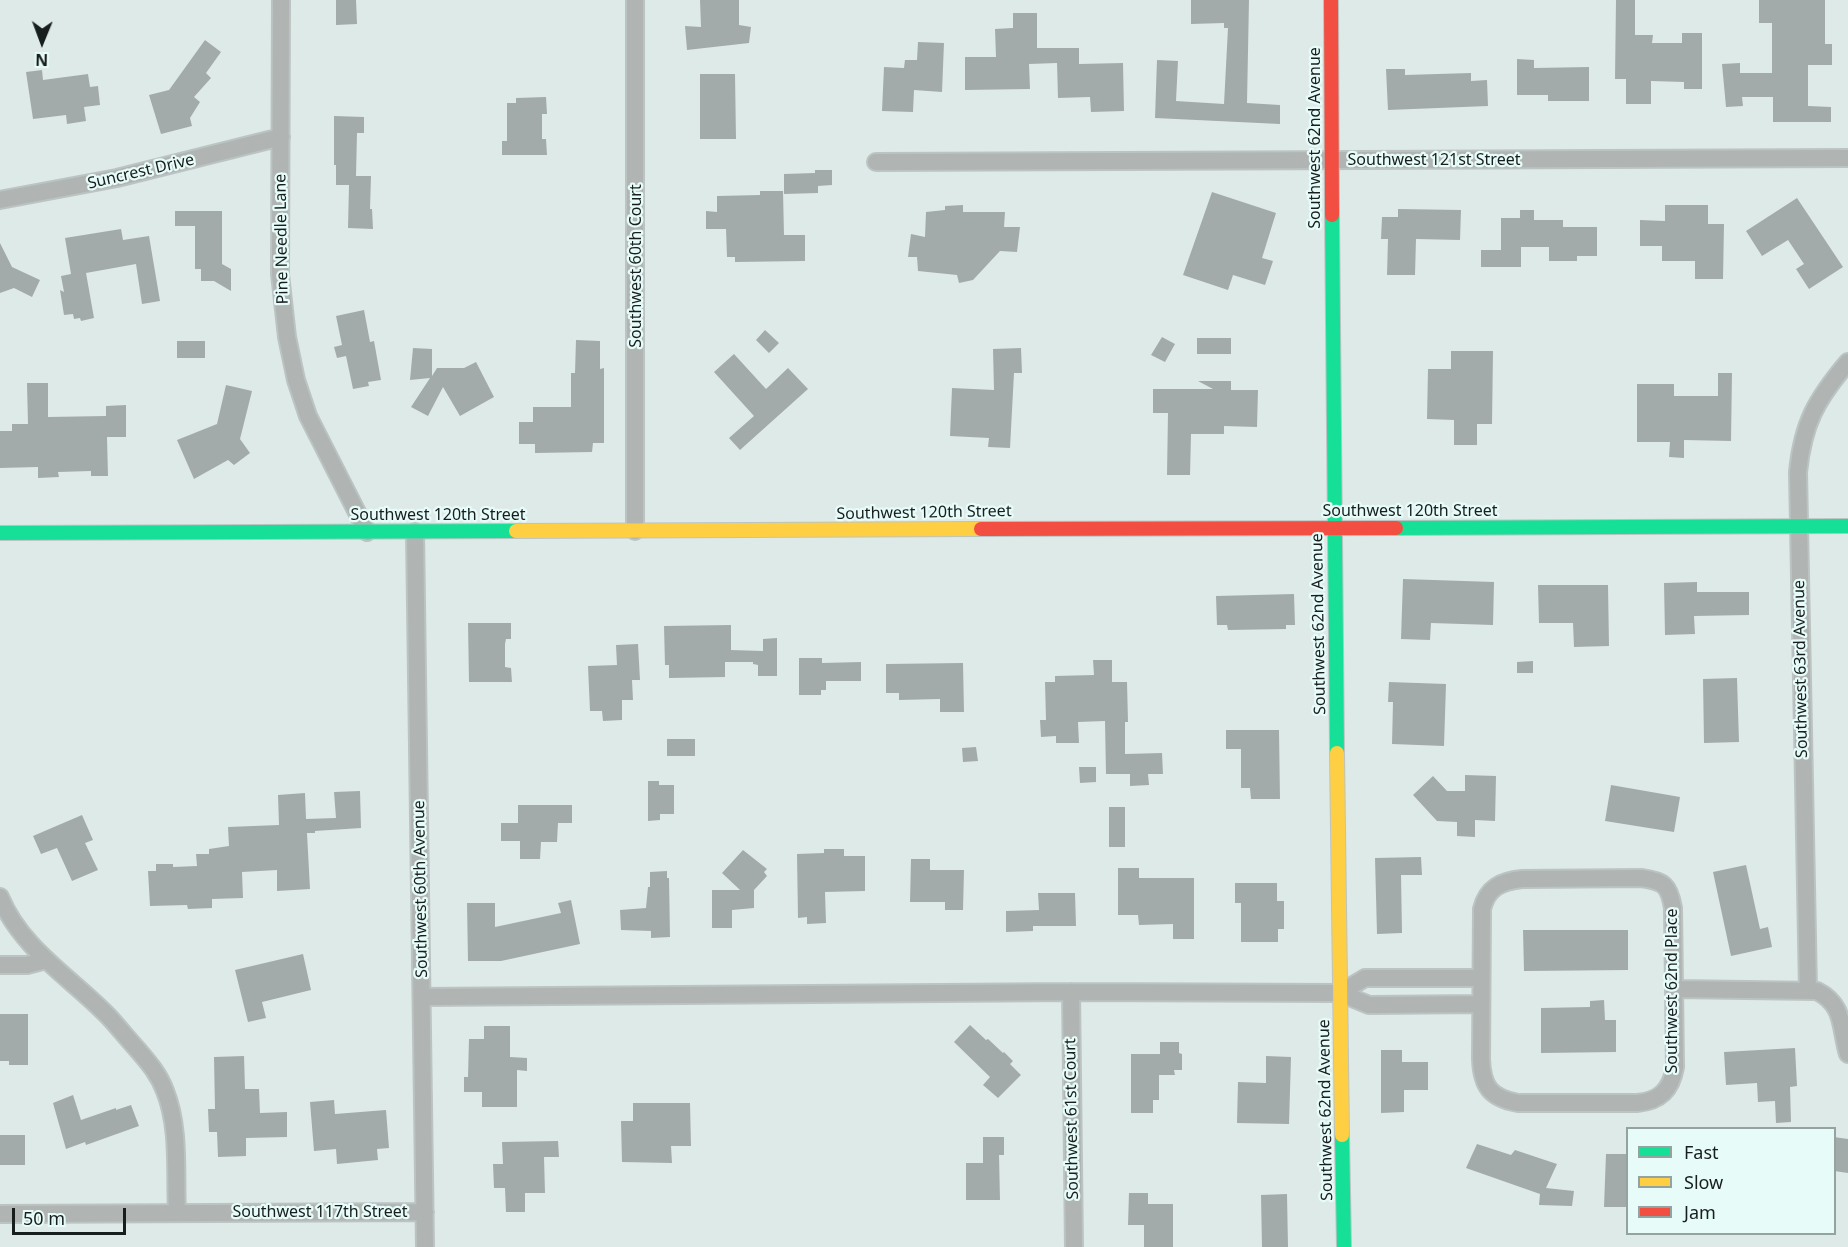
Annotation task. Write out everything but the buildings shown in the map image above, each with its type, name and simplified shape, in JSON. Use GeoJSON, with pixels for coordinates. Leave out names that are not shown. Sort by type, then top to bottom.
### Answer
{"type":"FeatureCollection","features":[{"type":"Feature","properties":{"kind":"street","name":"Pine Needle Lane"},"geometry":{"type":"LineString","coordinates":[[281,0],[280,274],[291,361],[308,416],[367,532]]}},
{"type":"Feature","properties":{"kind":"street","name":"Southwest 60th Court"},"geometry":{"type":"LineString","coordinates":[[635,0],[635,531]]}},
{"type":"Feature","properties":{"kind":"street","name":"Southwest 62nd Avenue"},"geometry":{"type":"LineString","coordinates":[[1331,0],[1334,527],[1344,1247]]}},
{"type":"Feature","properties":{"kind":"street","name":"Suncrest Drive"},"geometry":{"type":"LineString","coordinates":[[0,200],[117,178],[281,137]]}},
{"type":"Feature","properties":{"kind":"street","name":"Southwest 121st Street"},"geometry":{"type":"LineString","coordinates":[[876,162],[1848,158]]}},
{"type":"Feature","properties":{"kind":"street","name":"Southwest 63rd Avenue"},"geometry":{"type":"LineString","coordinates":[[1808,990],[1798,472],[1801,447],[1808,422],[1822,395],[1848,362]]}},
{"type":"Feature","properties":{"kind":"street","name":"Southwest 120th Street"},"geometry":{"type":"LineString","coordinates":[[0,533],[1848,526]]}},
{"type":"Feature","properties":{"kind":"street","name":"Southwest 60th Avenue"},"geometry":{"type":"LineString","coordinates":[[415,532],[425,1247]]}},
{"type":"Feature","properties":{"kind":"street","name":"Southwest 62nd Place"},"geometry":{"type":"LineString","coordinates":[[1481,978],[1482,909],[1484,900],[1495,886],[1522,879],[1617,878],[1647,879],[1665,885],[1668,890],[1673,908],[1675,1067],[1669,1087],[1663,1095],[1654,1100],[1637,1102],[1518,1103],[1501,1099],[1485,1082],[1482,1072],[1481,1004]]}},
{"type":"Feature","properties":{"kind":"street"},"geometry":{"type":"LineString","coordinates":[[0,897],[16,928],[46,960],[110,1018],[155,1071],[171,1108],[177,1213]]}},
{"type":"Feature","properties":{"kind":"street"},"geometry":{"type":"LineString","coordinates":[[0,965],[27,964],[46,960]]}},
{"type":"Feature","properties":{"kind":"street"},"geometry":{"type":"LineString","coordinates":[[423,998],[1071,992],[1340,993],[1369,1005],[1481,1004],[1481,978],[1365,978],[1340,993]]}},
{"type":"Feature","properties":{"kind":"street"},"geometry":{"type":"LineString","coordinates":[[1675,989],[1816,991],[1833,1002],[1839,1013],[1848,1054]]}},
{"type":"Feature","properties":{"kind":"street","name":"Southwest 61st Court"},"geometry":{"type":"LineString","coordinates":[[1071,992],[1074,1247]]}},
{"type":"Feature","properties":{"kind":"street","name":"Southwest 117th Street"},"geometry":{"type":"LineString","coordinates":[[0,1214],[425,1212]]}},
{"type":"Feature","properties":{"kind":"traffic: fast"},"geometry":{"type":"LineString","coordinates":[[1332,215],[1337,753]]}},
{"type":"Feature","properties":{"kind":"traffic: fast"},"geometry":{"type":"LineString","coordinates":[[1396,528],[1848,526]]}},
{"type":"Feature","properties":{"kind":"traffic: fast"},"geometry":{"type":"LineString","coordinates":[[0,533],[516,531]]}},
{"type":"Feature","properties":{"kind":"traffic: fast"},"geometry":{"type":"LineString","coordinates":[[1342,1135],[1344,1247]]}},
{"type":"Feature","properties":{"kind":"traffic: slow"},"geometry":{"type":"LineString","coordinates":[[516,531],[981,529]]}},
{"type":"Feature","properties":{"kind":"traffic: slow"},"geometry":{"type":"LineString","coordinates":[[1337,753],[1342,1135]]}},
{"type":"Feature","properties":{"kind":"traffic: jam"},"geometry":{"type":"LineString","coordinates":[[1331,0],[1332,215]]}},
{"type":"Feature","properties":{"kind":"traffic: jam"},"geometry":{"type":"LineString","coordinates":[[981,529],[1396,528]]}}]}
